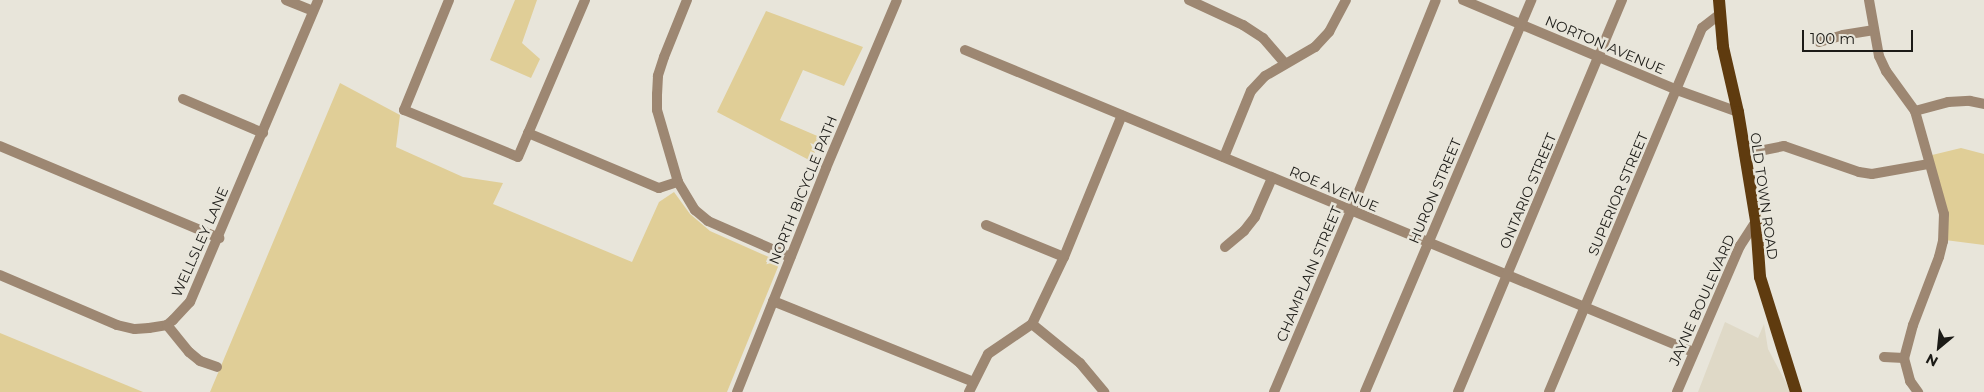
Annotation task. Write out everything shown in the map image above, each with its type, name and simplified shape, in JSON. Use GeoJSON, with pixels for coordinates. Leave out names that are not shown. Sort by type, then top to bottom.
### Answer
{"type":"FeatureCollection","features":[{"type":"Feature","properties":{"kind":"main road","name":"OLD TOWN ROAD"},"geometry":{"type":"LineString","coordinates":[[1719,0],[1723,47],[1738,112],[1756,221],[1760,277],[1796,392]]}},
{"type":"Feature","properties":{"kind":"street"},"geometry":{"type":"LineString","coordinates":[[286,0],[313,11]]}},
{"type":"Feature","properties":{"kind":"street","name":"WELLSLEY LANE"},"geometry":{"type":"LineString","coordinates":[[167,325],[190,302],[219,238],[318,0]]}},
{"type":"Feature","properties":{"kind":"street"},"geometry":{"type":"LineString","coordinates":[[450,0],[404,110],[518,157],[585,0]]}},
{"type":"Feature","properties":{"kind":"street"},"geometry":{"type":"LineString","coordinates":[[688,0],[664,56],[658,76],[656,94],[657,110],[678,182],[695,210],[708,221],[790,257]]}},
{"type":"Feature","properties":{"kind":"street","name":"NORTH BICYCLE PATH"},"geometry":{"type":"LineString","coordinates":[[737,392],[790,257],[897,0]]}},
{"type":"Feature","properties":{"kind":"street"},"geometry":{"type":"LineString","coordinates":[[1189,0],[1243,25],[1263,38],[1285,63]]}},
{"type":"Feature","properties":{"kind":"street"},"geometry":{"type":"LineString","coordinates":[[1224,157],[1251,91],[1265,76],[1315,47],[1329,32],[1346,0]]}},
{"type":"Feature","properties":{"kind":"street","name":"CHAMPLAIN STREET"},"geometry":{"type":"LineString","coordinates":[[1274,392],[1351,210],[1436,0]]}},
{"type":"Feature","properties":{"kind":"street","name":"NORTON AVENUE"},"geometry":{"type":"LineString","coordinates":[[1463,0],[1677,90],[1738,112]]}},
{"type":"Feature","properties":{"kind":"street","name":"HURON STREET"},"geometry":{"type":"LineString","coordinates":[[1365,392],[1531,0]]}},
{"type":"Feature","properties":{"kind":"street","name":"ONTARIO STREET"},"geometry":{"type":"LineString","coordinates":[[1458,392],[1622,0]]}},
{"type":"Feature","properties":{"kind":"street"},"geometry":{"type":"LineString","coordinates":[[1869,0],[1879,56],[1886,71],[1915,111],[1944,214],[1943,241],[1908,341],[1904,358],[1910,380],[1918,392]]}},
{"type":"Feature","properties":{"kind":"street","name":"SUPERIOR STREET"},"geometry":{"type":"LineString","coordinates":[[1550,392],[1702,28],[1720,14]]}},
{"type":"Feature","properties":{"kind":"street"},"geometry":{"type":"LineString","coordinates":[[1819,42],[1843,34],[1873,30]]}},
{"type":"Feature","properties":{"kind":"street","name":"ROE AVENUE"},"geometry":{"type":"LineString","coordinates":[[965,50],[1693,352]]}},
{"type":"Feature","properties":{"kind":"street"},"geometry":{"type":"LineString","coordinates":[[183,99],[263,132]]}},
{"type":"Feature","properties":{"kind":"street"},"geometry":{"type":"LineString","coordinates":[[1915,111],[1948,102],[1970,101],[1984,104]]}},
{"type":"Feature","properties":{"kind":"street"},"geometry":{"type":"LineString","coordinates":[[969,392],[988,354],[1032,324],[1064,257],[1122,115]]}},
{"type":"Feature","properties":{"kind":"street"},"geometry":{"type":"LineString","coordinates":[[528,133],[659,188],[678,182]]}},
{"type":"Feature","properties":{"kind":"street"},"geometry":{"type":"LineString","coordinates":[[0,146],[219,238]]}},
{"type":"Feature","properties":{"kind":"street"},"geometry":{"type":"LineString","coordinates":[[1744,154],[1784,146],[1812,154],[1859,172],[1872,174],[1929,164]]}},
{"type":"Feature","properties":{"kind":"street"},"geometry":{"type":"LineString","coordinates":[[1225,247],[1244,231],[1255,217],[1272,178]]}},
{"type":"Feature","properties":{"kind":"street","name":"JAYNE BOULEVARD"},"geometry":{"type":"LineString","coordinates":[[1677,392],[1740,246],[1756,221]]}},
{"type":"Feature","properties":{"kind":"street"},"geometry":{"type":"LineString","coordinates":[[986,225],[1064,257]]}},
{"type":"Feature","properties":{"kind":"street"},"geometry":{"type":"LineString","coordinates":[[0,275],[117,324],[136,329],[167,325],[189,352],[200,361],[217,367]]}},
{"type":"Feature","properties":{"kind":"street"},"geometry":{"type":"LineString","coordinates":[[773,301],[973,382]]}},
{"type":"Feature","properties":{"kind":"street"},"geometry":{"type":"LineString","coordinates":[[1032,324],[1080,363],[1104,392]]}},
{"type":"Feature","properties":{"kind":"street"},"geometry":{"type":"LineString","coordinates":[[1884,357],[1904,358]]}},
{"type":"Feature","properties":{"kind":"shaded area"},"geometry":{"type":"Polygon","coordinates":[[[515,0],[537,0],[522,43],[540,59],[531,78],[490,60],[515,0]]]}},
{"type":"Feature","properties":{"kind":"shaded area"},"geometry":{"type":"Polygon","coordinates":[[[766,11],[863,47],[844,86],[803,70],[780,120],[822,138],[811,161],[717,112],[766,11]]]}},
{"type":"Feature","properties":{"kind":"shaded area"},"geometry":{"type":"Polygon","coordinates":[[[340,83],[400,115],[396,147],[463,177],[503,183],[493,204],[632,262],[659,202],[674,192],[690,214],[710,231],[780,262],[727,392],[210,392],[340,83]]]}},
{"type":"Feature","properties":{"kind":"shaded area"},"geometry":{"type":"Polygon","coordinates":[[[1961,148],[1984,154],[1984,245],[1945,240],[1928,156],[1961,148]]]}},
{"type":"Feature","properties":{"kind":"shaded area"},"geometry":{"type":"Polygon","coordinates":[[[1725,322],[1758,338],[1764,324],[1768,349],[1791,392],[1698,392],[1725,322]]]}},
{"type":"Feature","properties":{"kind":"shaded area"},"geometry":{"type":"Polygon","coordinates":[[[0,333],[143,392],[0,392],[0,333]]]}}]}
